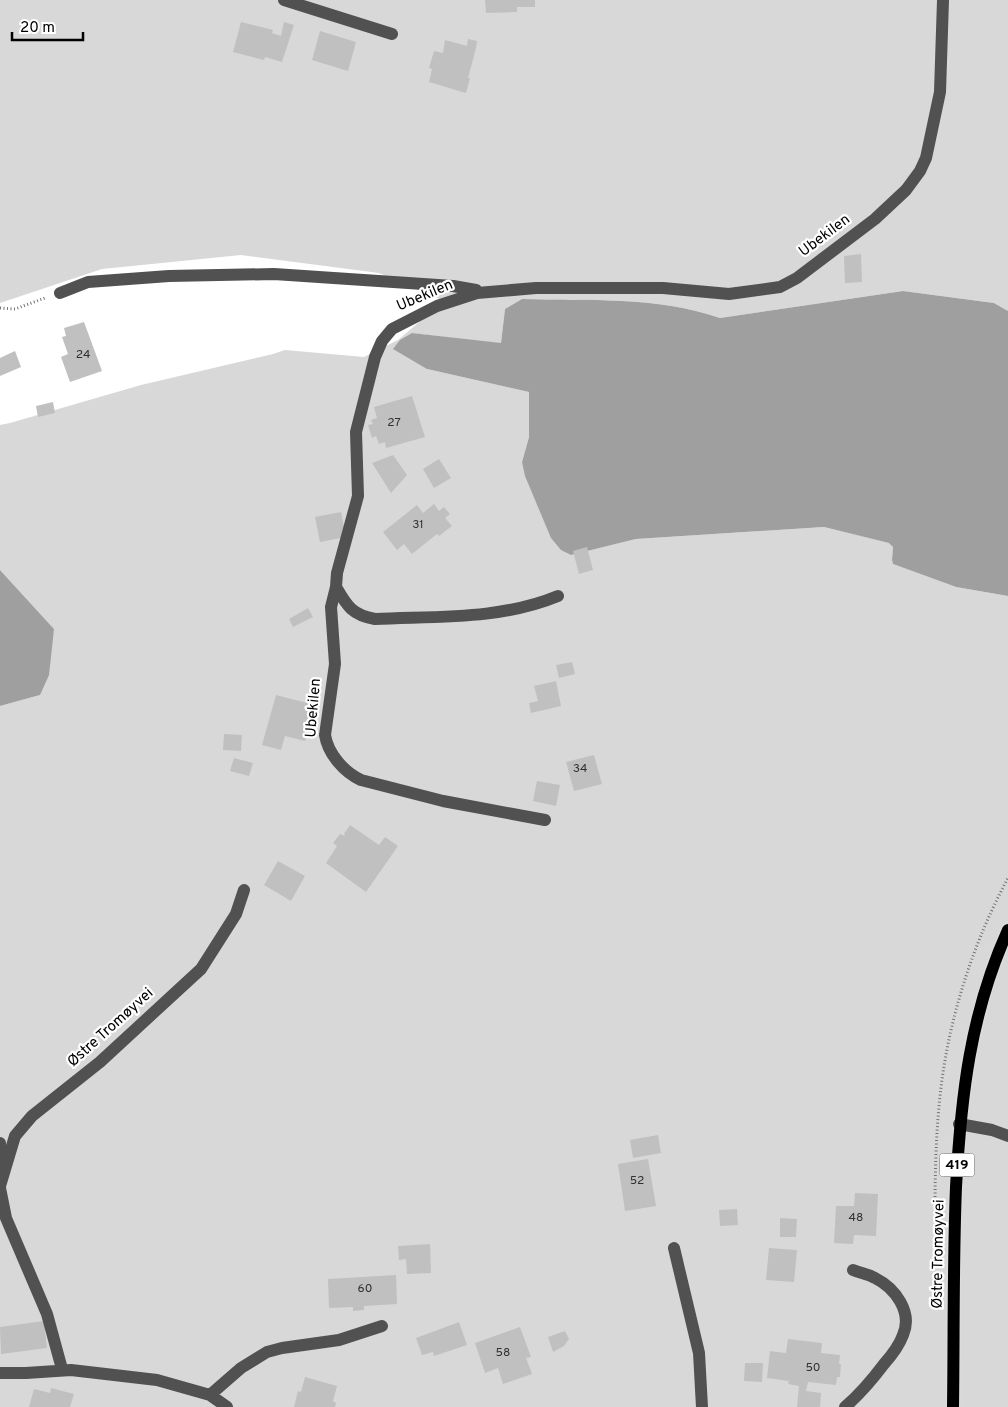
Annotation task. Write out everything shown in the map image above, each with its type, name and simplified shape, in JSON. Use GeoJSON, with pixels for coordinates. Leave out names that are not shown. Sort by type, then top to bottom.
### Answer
{"type":"FeatureCollection","features":[{"type":"Feature","properties":{"kind":"main road","name":"Østre Tromøyvei"},"geometry":{"type":"LineString","coordinates":[[953,1407],[954,1236],[959,1124],[968,1056],[978,1013],[997,954],[1008,930]]}},
{"type":"Feature","properties":{"kind":"street"},"geometry":{"type":"LineString","coordinates":[[284,0],[392,34]]}},
{"type":"Feature","properties":{"kind":"street","name":"Ubekilen"},"geometry":{"type":"LineString","coordinates":[[545,820],[443,801],[361,780],[348,774],[326,745],[325,735],[335,664],[331,607],[337,573],[358,496],[356,432],[375,357],[382,341],[392,329],[399,325],[437,306],[477,293],[536,288],[663,288],[730,294],[780,287],[796,278],[875,219],[906,190],[920,171],[926,158],[940,92],[943,0]]}},
{"type":"Feature","properties":{"kind":"street"},"geometry":{"type":"LineString","coordinates":[[60,293],[88,282],[169,276],[274,274],[453,286],[476,290],[477,293]]}},
{"type":"Feature","properties":{"kind":"street"},"geometry":{"type":"LineString","coordinates":[[336,587],[352,611],[362,617],[375,619],[496,613],[540,603],[558,596]]}},
{"type":"Feature","properties":{"kind":"street","name":"Østre Tromøyvei"},"geometry":{"type":"LineString","coordinates":[[62,1370],[48,1314],[6,1218],[0,1187],[15,1136],[32,1116],[100,1062],[201,969],[236,914],[244,890]]}},
{"type":"Feature","properties":{"kind":"street"},"geometry":{"type":"LineString","coordinates":[[959,1124],[992,1130],[1008,1136]]}},
{"type":"Feature","properties":{"kind":"street"},"geometry":{"type":"LineString","coordinates":[[0,1143],[0,1172]]}},
{"type":"Feature","properties":{"kind":"street"},"geometry":{"type":"LineString","coordinates":[[674,1248],[698,1353],[702,1407]]}},
{"type":"Feature","properties":{"kind":"street"},"geometry":{"type":"LineString","coordinates":[[845,1407],[863,1391],[896,1349],[904,1333],[906,1317],[902,1303],[893,1290],[875,1278],[853,1270]]}},
{"type":"Feature","properties":{"kind":"street"},"geometry":{"type":"LineString","coordinates":[[210,1395],[241,1368],[268,1352],[282,1348],[339,1340],[382,1326]]}},
{"type":"Feature","properties":{"kind":"street"},"geometry":{"type":"LineString","coordinates":[[0,1373],[26,1374],[62,1370],[157,1380],[210,1395],[227,1407]]}},
{"type":"Feature","properties":{"kind":"path"},"geometry":{"type":"LineString","coordinates":[[0,308],[15,309],[60,293]]}},
{"type":"Feature","properties":{"kind":"shaded area"},"geometry":{"type":"Polygon","coordinates":[[[0,0],[1008,0],[1008,311],[994,303],[903,291],[720,318],[672,306],[647,303],[522,299],[505,309],[501,344],[412,333],[427,369],[529,392],[529,437],[522,462],[571,555],[636,539],[824,527],[890,543],[893,547],[893,564],[956,587],[1008,596],[1008,1407],[0,1407],[0,706],[40,695],[54,629],[0,570],[0,425],[141,385],[285,350],[364,357],[398,340],[444,301],[379,273],[241,255],[102,269],[0,303],[0,0]]]}},
{"type":"Feature","properties":{"kind":"shaded area"},"geometry":{"type":"Polygon","coordinates":[[[903,291],[994,303],[1008,311],[1008,596],[956,587],[893,564],[893,547],[889,543],[824,527],[636,539],[571,555],[561,550],[551,538],[525,476],[522,462],[529,437],[529,392],[427,369],[393,349],[400,340],[412,333],[501,343],[505,309],[522,299],[647,303],[672,306],[720,318],[903,291]]]}},
{"type":"Feature","properties":{"kind":"shaded area"},"geometry":{"type":"Polygon","coordinates":[[[0,570],[54,629],[49,675],[40,695],[0,706],[0,570]]]}},
{"type":"Feature","properties":{"kind":"building"},"geometry":{"type":"Polygon","coordinates":[[[485,0],[535,0],[535,7],[517,7],[517,12],[486,13],[485,0]]]}},
{"type":"Feature","properties":{"kind":"building"},"geometry":{"type":"Polygon","coordinates":[[[241,22],[273,30],[272,33],[281,36],[284,22],[294,25],[282,62],[265,57],[264,60],[233,52],[241,22]]]}},
{"type":"Feature","properties":{"kind":"building"},"geometry":{"type":"Polygon","coordinates":[[[320,31],[356,42],[348,71],[312,60],[320,31]]]}},
{"type":"Feature","properties":{"kind":"building"},"geometry":{"type":"Polygon","coordinates":[[[468,39],[477,41],[466,93],[429,82],[432,69],[429,68],[434,51],[443,53],[445,40],[467,46],[468,39]]]}},
{"type":"Feature","properties":{"kind":"building"},"geometry":{"type":"Polygon","coordinates":[[[861,254],[862,282],[845,283],[844,256],[861,254]]]}},
{"type":"Feature","properties":{"kind":"building"},"geometry":{"type":"Polygon","coordinates":[[[84,322],[102,371],[70,382],[61,357],[68,354],[62,337],[66,336],[64,328],[84,322]]]}},
{"type":"Feature","properties":{"kind":"building"},"geometry":{"type":"Polygon","coordinates":[[[15,351],[21,367],[0,376],[0,358],[15,351]]]}},
{"type":"Feature","properties":{"kind":"building"},"geometry":{"type":"Polygon","coordinates":[[[412,396],[425,437],[386,448],[385,442],[379,444],[376,436],[372,438],[368,425],[373,424],[371,420],[377,418],[374,407],[412,396]]]}},
{"type":"Feature","properties":{"kind":"building"},"geometry":{"type":"Polygon","coordinates":[[[53,402],[55,413],[38,417],[36,406],[53,402]]]}},
{"type":"Feature","properties":{"kind":"building"},"geometry":{"type":"Polygon","coordinates":[[[393,455],[407,475],[391,493],[372,463],[393,455]]]}},
{"type":"Feature","properties":{"kind":"building"},"geometry":{"type":"Polygon","coordinates":[[[439,459],[451,478],[434,488],[423,469],[439,459]]]}},
{"type":"Feature","properties":{"kind":"building"},"geometry":{"type":"Polygon","coordinates":[[[434,504],[439,511],[444,507],[450,514],[445,518],[452,526],[439,536],[437,534],[412,554],[404,544],[397,550],[383,532],[417,505],[423,513],[434,504]]]}},
{"type":"Feature","properties":{"kind":"building"},"geometry":{"type":"Polygon","coordinates":[[[341,512],[346,537],[320,542],[315,517],[341,512]]]}},
{"type":"Feature","properties":{"kind":"building"},"geometry":{"type":"Polygon","coordinates":[[[587,547],[593,570],[579,574],[573,551],[587,547]]]}},
{"type":"Feature","properties":{"kind":"building"},"geometry":{"type":"Polygon","coordinates":[[[308,608],[313,617],[293,627],[289,619],[308,608]]]}},
{"type":"Feature","properties":{"kind":"building"},"geometry":{"type":"Polygon","coordinates":[[[572,662],[575,674],[559,678],[556,665],[572,662]]]}},
{"type":"Feature","properties":{"kind":"building"},"geometry":{"type":"Polygon","coordinates":[[[556,681],[561,706],[531,713],[529,703],[538,701],[534,686],[556,681]]]}},
{"type":"Feature","properties":{"kind":"building"},"geometry":{"type":"Polygon","coordinates":[[[276,695],[315,705],[305,741],[285,736],[281,750],[262,745],[276,695]]]}},
{"type":"Feature","properties":{"kind":"building"},"geometry":{"type":"Polygon","coordinates":[[[224,734],[242,735],[241,751],[223,750],[224,734]]]}},
{"type":"Feature","properties":{"kind":"building"},"geometry":{"type":"Polygon","coordinates":[[[594,755],[602,784],[574,791],[566,762],[594,755]]]}},
{"type":"Feature","properties":{"kind":"building"},"geometry":{"type":"Polygon","coordinates":[[[234,758],[253,763],[249,776],[230,771],[234,758]]]}},
{"type":"Feature","properties":{"kind":"building"},"geometry":{"type":"Polygon","coordinates":[[[537,781],[560,785],[556,806],[533,801],[537,781]]]}},
{"type":"Feature","properties":{"kind":"building"},"geometry":{"type":"Polygon","coordinates":[[[350,825],[379,845],[385,837],[398,846],[366,892],[326,863],[337,846],[333,843],[340,834],[345,836],[344,834],[350,825]]]}},
{"type":"Feature","properties":{"kind":"building"},"geometry":{"type":"Polygon","coordinates":[[[278,861],[305,876],[291,901],[264,885],[278,861]]]}},
{"type":"Feature","properties":{"kind":"building"},"geometry":{"type":"Polygon","coordinates":[[[658,1135],[661,1153],[633,1158],[630,1140],[658,1135]]]}},
{"type":"Feature","properties":{"kind":"building"},"geometry":{"type":"Polygon","coordinates":[[[648,1159],[656,1206],[625,1211],[618,1164],[648,1159]]]}},
{"type":"Feature","properties":{"kind":"building"},"geometry":{"type":"Polygon","coordinates":[[[855,1193],[878,1194],[876,1236],[854,1235],[853,1244],[834,1243],[836,1206],[854,1206],[855,1193]]]}},
{"type":"Feature","properties":{"kind":"building"},"geometry":{"type":"Polygon","coordinates":[[[737,1209],[738,1225],[720,1226],[719,1210],[737,1209]]]}},
{"type":"Feature","properties":{"kind":"building"},"geometry":{"type":"Polygon","coordinates":[[[780,1218],[797,1219],[796,1237],[780,1237],[780,1218]]]}},
{"type":"Feature","properties":{"kind":"building"},"geometry":{"type":"Polygon","coordinates":[[[430,1244],[431,1273],[407,1274],[406,1259],[399,1260],[398,1246],[430,1244]]]}},
{"type":"Feature","properties":{"kind":"building"},"geometry":{"type":"Polygon","coordinates":[[[769,1248],[797,1250],[794,1282],[766,1280],[769,1248]]]}},
{"type":"Feature","properties":{"kind":"building"},"geometry":{"type":"Polygon","coordinates":[[[396,1275],[397,1304],[364,1306],[364,1310],[353,1311],[353,1307],[329,1308],[328,1279],[396,1275]]]}},
{"type":"Feature","properties":{"kind":"building"},"geometry":{"type":"Polygon","coordinates":[[[44,1321],[47,1348],[1,1354],[0,1327],[44,1321]]]}},
{"type":"Feature","properties":{"kind":"building"},"geometry":{"type":"Polygon","coordinates":[[[459,1322],[467,1345],[434,1356],[433,1352],[422,1355],[416,1338],[459,1322]]]}},
{"type":"Feature","properties":{"kind":"building"},"geometry":{"type":"Polygon","coordinates":[[[520,1327],[531,1357],[526,1358],[532,1374],[503,1384],[498,1368],[485,1373],[475,1343],[520,1327]]]}},
{"type":"Feature","properties":{"kind":"building"},"geometry":{"type":"Polygon","coordinates":[[[565,1331],[569,1339],[564,1346],[553,1352],[548,1337],[565,1331]]]}},
{"type":"Feature","properties":{"kind":"building"},"geometry":{"type":"Polygon","coordinates":[[[788,1339],[822,1343],[821,1353],[840,1355],[840,1377],[837,1377],[836,1385],[808,1382],[806,1391],[821,1393],[820,1407],[797,1407],[799,1386],[788,1384],[789,1381],[767,1378],[770,1351],[786,1353],[788,1339]]]}},
{"type":"Feature","properties":{"kind":"building"},"geometry":{"type":"Polygon","coordinates":[[[745,1363],[763,1363],[762,1382],[744,1381],[745,1363]]]}},
{"type":"Feature","properties":{"kind":"building"},"geometry":{"type":"Polygon","coordinates":[[[305,1377],[337,1386],[333,1401],[336,1403],[335,1407],[294,1407],[298,1391],[301,1392],[305,1377]]]}},
{"type":"Feature","properties":{"kind":"building"},"geometry":{"type":"Polygon","coordinates":[[[51,1388],[74,1394],[70,1407],[29,1407],[34,1389],[50,1393],[51,1388]]]}}]}
